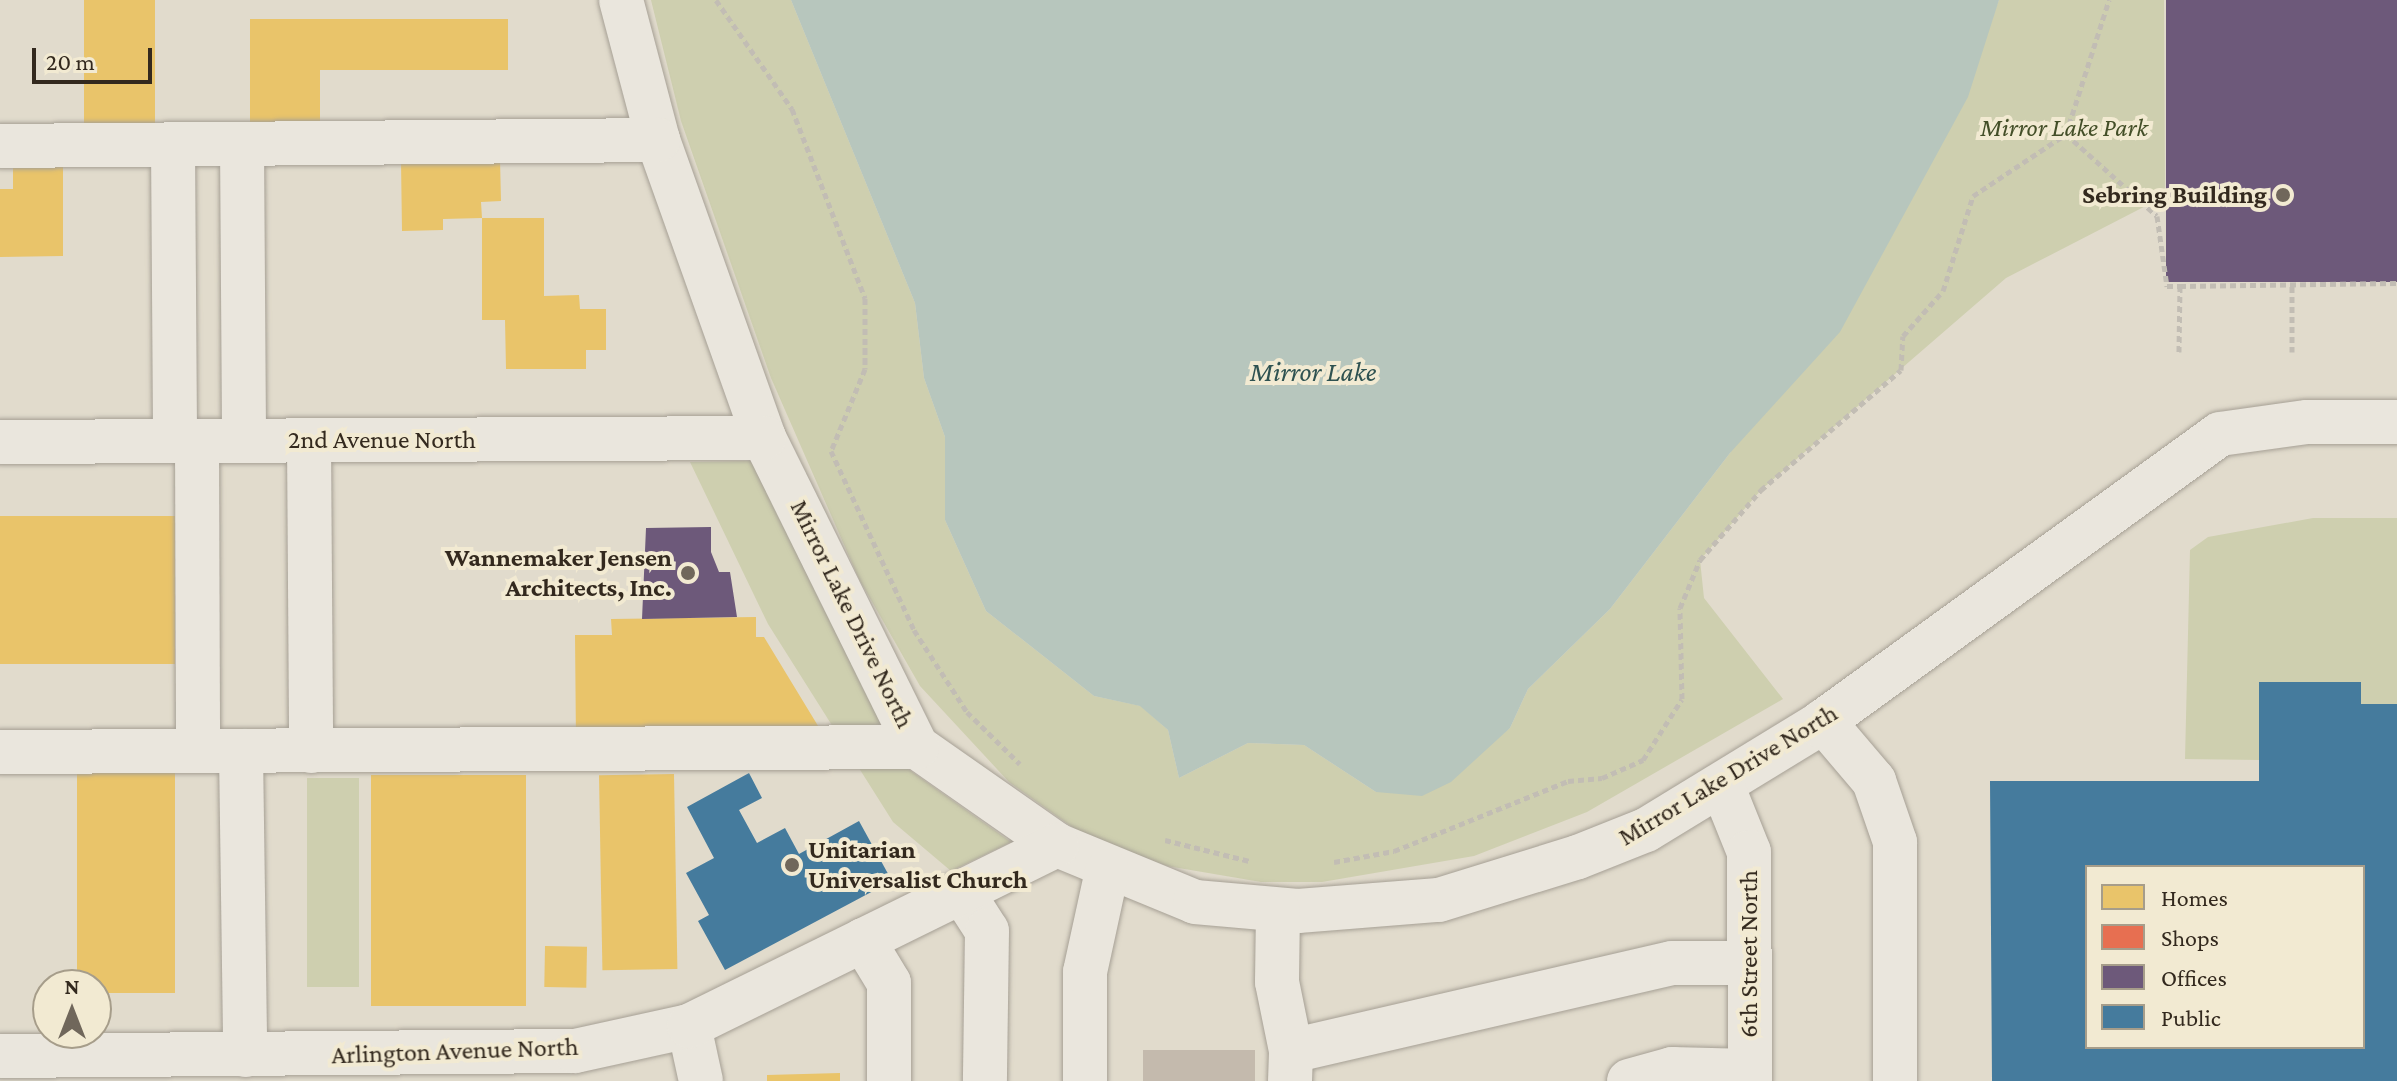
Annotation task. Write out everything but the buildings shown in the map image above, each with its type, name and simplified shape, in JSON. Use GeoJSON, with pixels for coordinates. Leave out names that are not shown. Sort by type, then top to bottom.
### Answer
{"type":"FeatureCollection","features":[{"type":"Feature","properties":{"kind":"street","name":"Mirror Lake Drive North"},"geometry":{"type":"LineString","coordinates":[[621,0],[658,140],[764,438],[917,747],[1057,845],[1107,871],[1195,902],[1278,910],[1424,902],[1512,883],[1646,830],[1823,721],[2220,434],[2307,422],[2397,422]]}},
{"type":"Feature","properties":{"kind":"street"},"geometry":{"type":"LineString","coordinates":[[0,146],[658,140]]}},
{"type":"Feature","properties":{"kind":"street"},"geometry":{"type":"LineString","coordinates":[[242,144],[244,441]]}},
{"type":"Feature","properties":{"kind":"street"},"geometry":{"type":"LineString","coordinates":[[173,145],[198,751]]}},
{"type":"Feature","properties":{"kind":"street","name":"2nd Avenue North"},"geometry":{"type":"LineString","coordinates":[[0,442],[764,438]]}},
{"type":"Feature","properties":{"kind":"street"},"geometry":{"type":"LineString","coordinates":[[309,441],[311,751]]}},
{"type":"Feature","properties":{"kind":"street"},"geometry":{"type":"LineString","coordinates":[[1823,721],[1874,781],[1895,842],[1895,1081]]}},
{"type":"Feature","properties":{"kind":"street"},"geometry":{"type":"LineString","coordinates":[[0,752],[917,747]]}},
{"type":"Feature","properties":{"kind":"street"},"geometry":{"type":"LineString","coordinates":[[241,751],[245,1055]]}},
{"type":"Feature","properties":{"kind":"street","name":"6th Street North"},"geometry":{"type":"LineString","coordinates":[[1722,785],[1749,852],[1750,1076]]}},
{"type":"Feature","properties":{"kind":"street","name":"Arlington Avenue North"},"geometry":{"type":"LineString","coordinates":[[0,1056],[245,1055],[443,1068],[575,1051],[689,1026],[1057,845]]}},
{"type":"Feature","properties":{"kind":"street"},"geometry":{"type":"LineString","coordinates":[[1085,1081],[1085,972],[1107,871]]}},
{"type":"Feature","properties":{"kind":"street"},"geometry":{"type":"LineString","coordinates":[[962,892],[987,931],[985,1081]]}},
{"type":"Feature","properties":{"kind":"street"},"geometry":{"type":"LineString","coordinates":[[1278,910],[1277,982],[1290,1066],[1672,963],[1750,963]]}},
{"type":"Feature","properties":{"kind":"street"},"geometry":{"type":"LineString","coordinates":[[863,940],[889,983],[889,1081]]}},
{"type":"Feature","properties":{"kind":"street"},"geometry":{"type":"LineString","coordinates":[[689,1026],[701,1081]]}},
{"type":"Feature","properties":{"kind":"street"},"geometry":{"type":"LineString","coordinates":[[1629,1081],[1672,1069],[1750,1076]]}},
{"type":"Feature","properties":{"kind":"path"},"geometry":{"type":"LineString","coordinates":[[716,0],[792,109],[865,298],[865,369],[831,451],[914,630],[967,712],[1024,767]]}},
{"type":"Feature","properties":{"kind":"path"},"geometry":{"type":"LineString","coordinates":[[1319,865],[1394,851],[1568,781],[1602,778],[1643,760],[1682,699],[1680,608],[1700,560],[1761,490],[1901,370],[1903,336],[1943,291],[1973,196],[2066,134],[2109,0]]}},
{"type":"Feature","properties":{"kind":"path"},"geometry":{"type":"LineString","coordinates":[[2066,134],[2157,216],[2167,286],[2397,283]]}},
{"type":"Feature","properties":{"kind":"path"},"geometry":{"type":"LineString","coordinates":[[2292,285],[2292,352]]}},
{"type":"Feature","properties":{"kind":"path"},"geometry":{"type":"LineString","coordinates":[[2179,352],[2180,286]]}},
{"type":"Feature","properties":{"kind":"path"},"geometry":{"type":"LineString","coordinates":[[1156,837],[1261,864]]}},
{"type":"Feature","properties":{"kind":"green space","name":"Mirror Lake Park"},"geometry":{"type":"Polygon","coordinates":[[[651,0],[791,0],[915,303],[924,378],[945,437],[945,520],[986,611],[1094,696],[1141,706],[1168,730],[1179,778],[1248,743],[1304,745],[1376,792],[1480,752],[1510,728],[1528,689],[1610,609],[1730,453],[1984,38],[1999,0],[2164,0],[2165,196],[2006,278],[1761,490],[1700,560],[1704,598],[1783,699],[1587,812],[1474,856],[1322,882],[1261,882],[1167,866],[1082,834],[1009,782],[920,686],[859,579],[771,378],[681,121],[651,0]]]}},
{"type":"Feature","properties":{"kind":"green space"},"geometry":{"type":"Polygon","coordinates":[[[752,461],[908,769],[1011,842],[951,871],[893,822],[768,624],[690,462],[752,461]]]}},
{"type":"Feature","properties":{"kind":"green space"},"geometry":{"type":"Polygon","coordinates":[[[2313,518],[2397,518],[2397,704],[2361,704],[2361,682],[2259,682],[2259,760],[2185,759],[2190,550],[2208,537],[2313,518]]]}},
{"type":"Feature","properties":{"kind":"green space"},"geometry":{"type":"Polygon","coordinates":[[[307,778],[359,778],[359,987],[307,987],[307,778]]]}},
{"type":"Feature","properties":{"kind":"water","name":"Mirror Lake"},"geometry":{"type":"Polygon","coordinates":[[[791,0],[1999,0],[1968,97],[1840,332],[1730,453],[1610,609],[1528,689],[1510,728],[1451,782],[1422,796],[1376,792],[1304,745],[1248,743],[1179,778],[1168,730],[1140,706],[1094,696],[986,611],[945,520],[945,437],[924,378],[915,303],[791,0]]]}},
{"type":"Feature","properties":{"kind":"place","name":"Sebring Building"},"geometry":{"type":"Point","coordinates":[2283,195]}},
{"type":"Feature","properties":{"kind":"place","name":"Wannemaker Jensen Architects, Inc."},"geometry":{"type":"Point","coordinates":[688,573]}},
{"type":"Feature","properties":{"kind":"place","name":"Unitarian Universalist Church"},"geometry":{"type":"Point","coordinates":[792,865]}}]}
